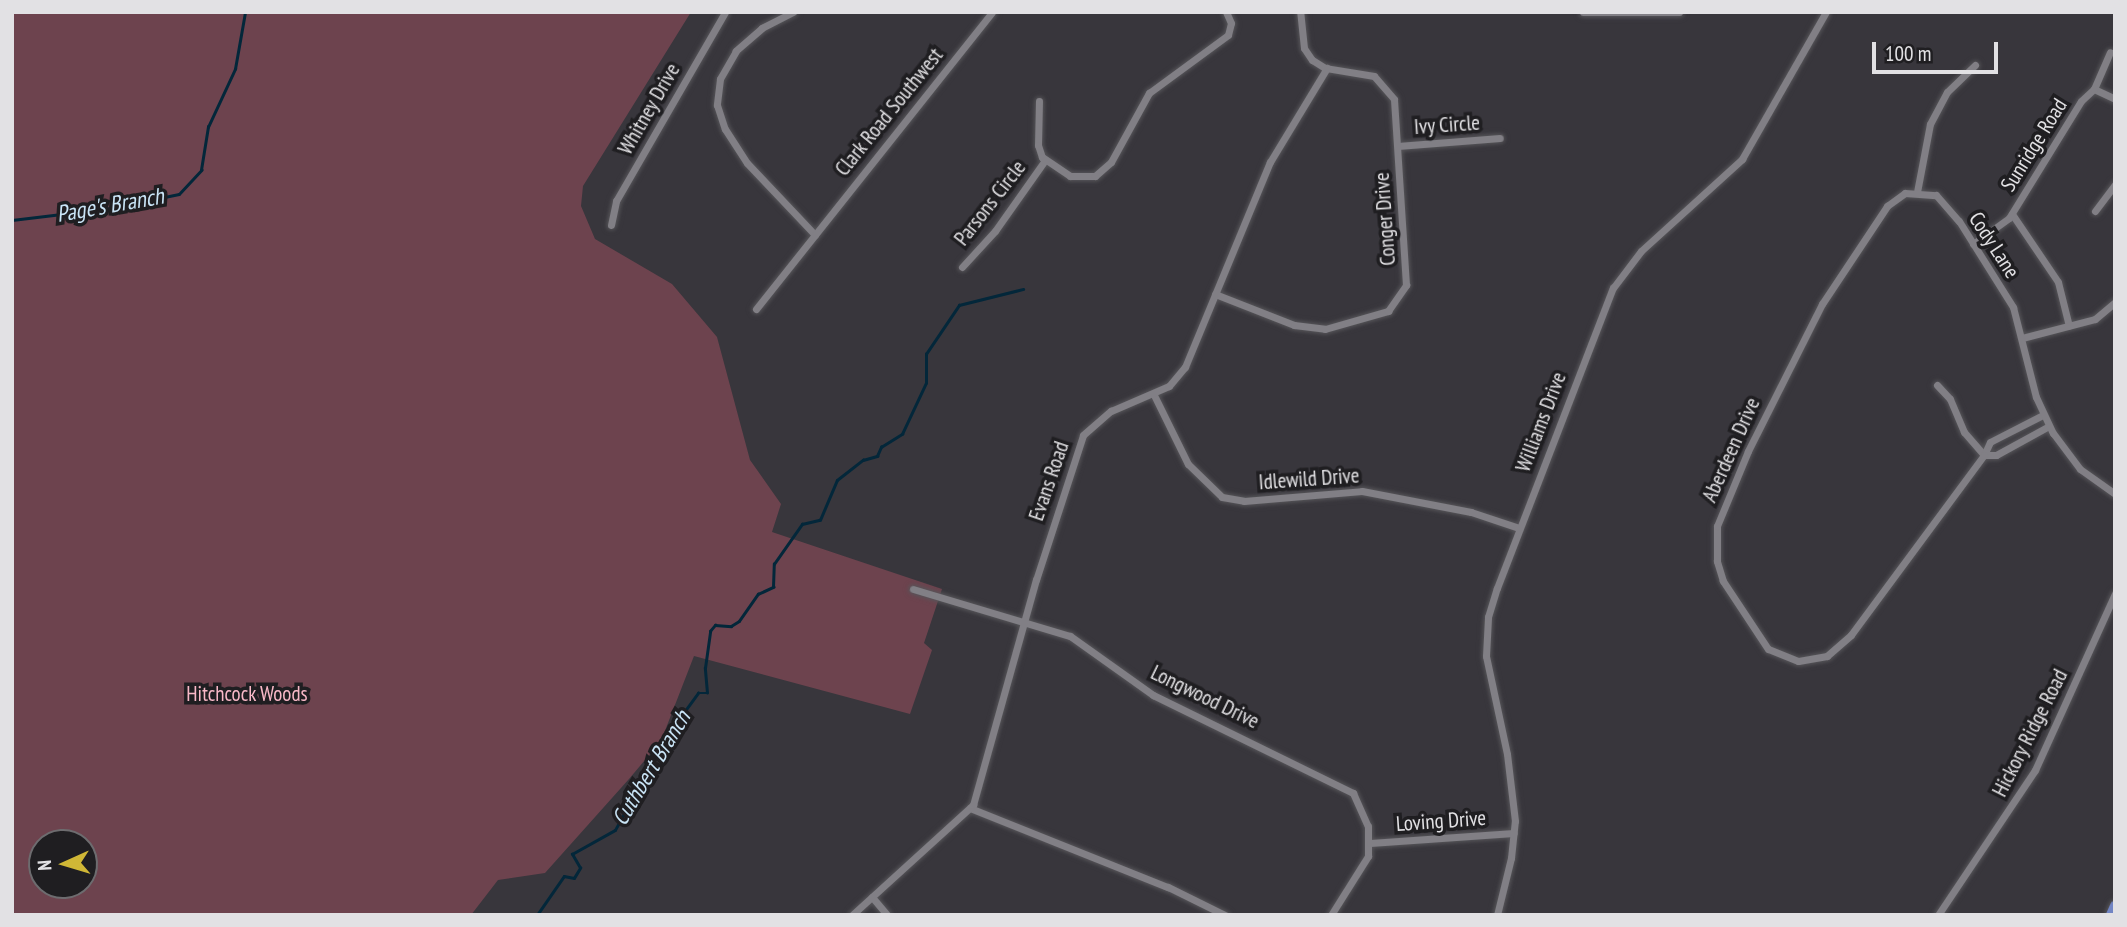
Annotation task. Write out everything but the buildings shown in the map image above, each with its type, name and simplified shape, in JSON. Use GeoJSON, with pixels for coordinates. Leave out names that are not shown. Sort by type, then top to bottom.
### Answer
{"type":"FeatureCollection","features":[{"type":"Feature","properties":{"kind":"main road"},"geometry":{"type":"LineString","coordinates":[[2111,915],[2115,906]]}},
{"type":"Feature","properties":{"kind":"street","name":"Whitney Drive"},"geometry":{"type":"LineString","coordinates":[[611,225],[616,201],[725,12]]}},
{"type":"Feature","properties":{"kind":"street"},"geometry":{"type":"LineString","coordinates":[[793,12],[762,28],[736,51],[720,79],[718,105],[725,129],[747,163],[815,235]]}},
{"type":"Feature","properties":{"kind":"street","name":"Clark Road Southwest"},"geometry":{"type":"LineString","coordinates":[[756,309],[992,12]]}},
{"type":"Feature","properties":{"kind":"street"},"geometry":{"type":"LineString","coordinates":[[1039,101],[1038,145],[1045,160],[1076,178],[1102,172],[1144,99],[1228,35],[1231,23],[1226,12]]}},
{"type":"Feature","properties":{"kind":"street"},"geometry":{"type":"LineString","coordinates":[[1300,12],[1307,54],[1327,68]]}},
{"type":"Feature","properties":{"kind":"street"},"geometry":{"type":"LineString","coordinates":[[1583,12],[1679,12]]}},
{"type":"Feature","properties":{"kind":"street","name":"Williams Drive"},"geometry":{"type":"LineString","coordinates":[[1497,915],[1514,833],[1512,781],[1486,643],[1492,603],[1519,528],[1600,317],[1621,274],[1742,159],[1825,12]]}},
{"type":"Feature","properties":{"kind":"street","name":"Sunridge Road"},"geometry":{"type":"LineString","coordinates":[[1973,244],[2012,214],[2081,101],[2094,89],[2110,52]]}},
{"type":"Feature","properties":{"kind":"street"},"geometry":{"type":"LineString","coordinates":[[1917,192],[1930,124],[1947,92],[1975,65]]}},
{"type":"Feature","properties":{"kind":"street","name":"Conger Drive"},"geometry":{"type":"LineString","coordinates":[[1215,294],[1315,329],[1352,324],[1388,311],[1403,292],[1407,277],[1394,99],[1384,83],[1366,73],[1327,68]]}},
{"type":"Feature","properties":{"kind":"street","name":"Evans Road"},"geometry":{"type":"LineString","coordinates":[[852,915],[970,808],[981,787],[1026,620],[1083,435],[1111,411],[1154,396],[1169,386],[1185,367],[1270,162],[1327,68]]}},
{"type":"Feature","properties":{"kind":"street"},"geometry":{"type":"LineString","coordinates":[[2094,89],[2115,99]]}},
{"type":"Feature","properties":{"kind":"street","name":"Ivy Circle"},"geometry":{"type":"LineString","coordinates":[[1398,146],[1500,138]]}},
{"type":"Feature","properties":{"kind":"street","name":"Parsons Circle"},"geometry":{"type":"LineString","coordinates":[[961,267],[995,231],[1045,160]]}},
{"type":"Feature","properties":{"kind":"street"},"geometry":{"type":"LineString","coordinates":[[2095,211],[2115,184]]}},
{"type":"Feature","properties":{"kind":"street","name":"Cody Lane"},"geometry":{"type":"LineString","coordinates":[[1917,192],[1941,198],[2013,307],[2043,415],[2049,426]]}},
{"type":"Feature","properties":{"kind":"street","name":"Aberdeen Drive"},"geometry":{"type":"LineString","coordinates":[[1917,192],[1891,201],[1822,304],[1719,517],[1716,536],[1719,571],[1762,644],[1798,661],[1819,660],[1835,652],[1984,455],[1990,442],[2043,415]]}},
{"type":"Feature","properties":{"kind":"street"},"geometry":{"type":"LineString","coordinates":[[2012,214],[2058,282],[2069,326]]}},
{"type":"Feature","properties":{"kind":"street"},"geometry":{"type":"LineString","coordinates":[[2022,338],[2095,319],[2115,302]]}},
{"type":"Feature","properties":{"kind":"street"},"geometry":{"type":"LineString","coordinates":[[1937,385],[1964,432],[1984,455],[1996,455],[2049,426],[2080,469],[2115,494]]}},
{"type":"Feature","properties":{"kind":"street","name":"Idlewild Drive"},"geometry":{"type":"LineString","coordinates":[[1154,396],[1188,464],[1222,497],[1244,501],[1362,491],[1471,512],[1519,528]]}},
{"type":"Feature","properties":{"kind":"street","name":"Longwood Drive"},"geometry":{"type":"LineString","coordinates":[[914,589],[1026,620],[1082,643],[1153,695],[1353,793],[1363,809],[1370,843]]}},
{"type":"Feature","properties":{"kind":"street","name":"Hickory Ridge Road"},"geometry":{"type":"LineString","coordinates":[[1938,915],[2035,770],[2115,594]]}},
{"type":"Feature","properties":{"kind":"street"},"geometry":{"type":"LineString","coordinates":[[970,808],[1168,887],[1225,915]]}},
{"type":"Feature","properties":{"kind":"street","name":"Loving Drive"},"geometry":{"type":"LineString","coordinates":[[1370,843],[1514,833]]}},
{"type":"Feature","properties":{"kind":"street"},"geometry":{"type":"LineString","coordinates":[[1331,915],[1364,866],[1370,843]]}},
{"type":"Feature","properties":{"kind":"street"},"geometry":{"type":"LineString","coordinates":[[872,897],[887,915]]}},
{"type":"Feature","properties":{"kind":"green space","name":"Hitchcock Woods"},"geometry":{"type":"Polygon","coordinates":[[[12,12],[691,12],[583,186],[581,206],[595,239],[672,284],[717,337],[750,460],[781,504],[772,532],[942,589],[924,643],[932,650],[910,714],[694,656],[661,741],[629,779],[545,873],[498,880],[471,915],[12,915],[12,12]]]}},
{"type":"Feature","properties":{"kind":"waterway","name":"Page's Branch"},"geometry":{"type":"LineString","coordinates":[[12,220],[111,208],[179,194],[201,170],[208,127],[235,69],[245,12]]}},
{"type":"Feature","properties":{"kind":"waterway","name":"Cuthbert Branch"},"geometry":{"type":"LineString","coordinates":[[537,915],[564,876],[574,878],[580,868],[572,854],[615,830],[671,730],[698,693],[707,693],[705,668],[710,631],[715,625],[731,626],[739,621],[758,594],[773,587],[774,564],[802,524],[820,520],[837,480],[863,460],[877,456],[881,447],[902,434],[926,383],[926,354],[959,305],[1023,289]]}}]}
